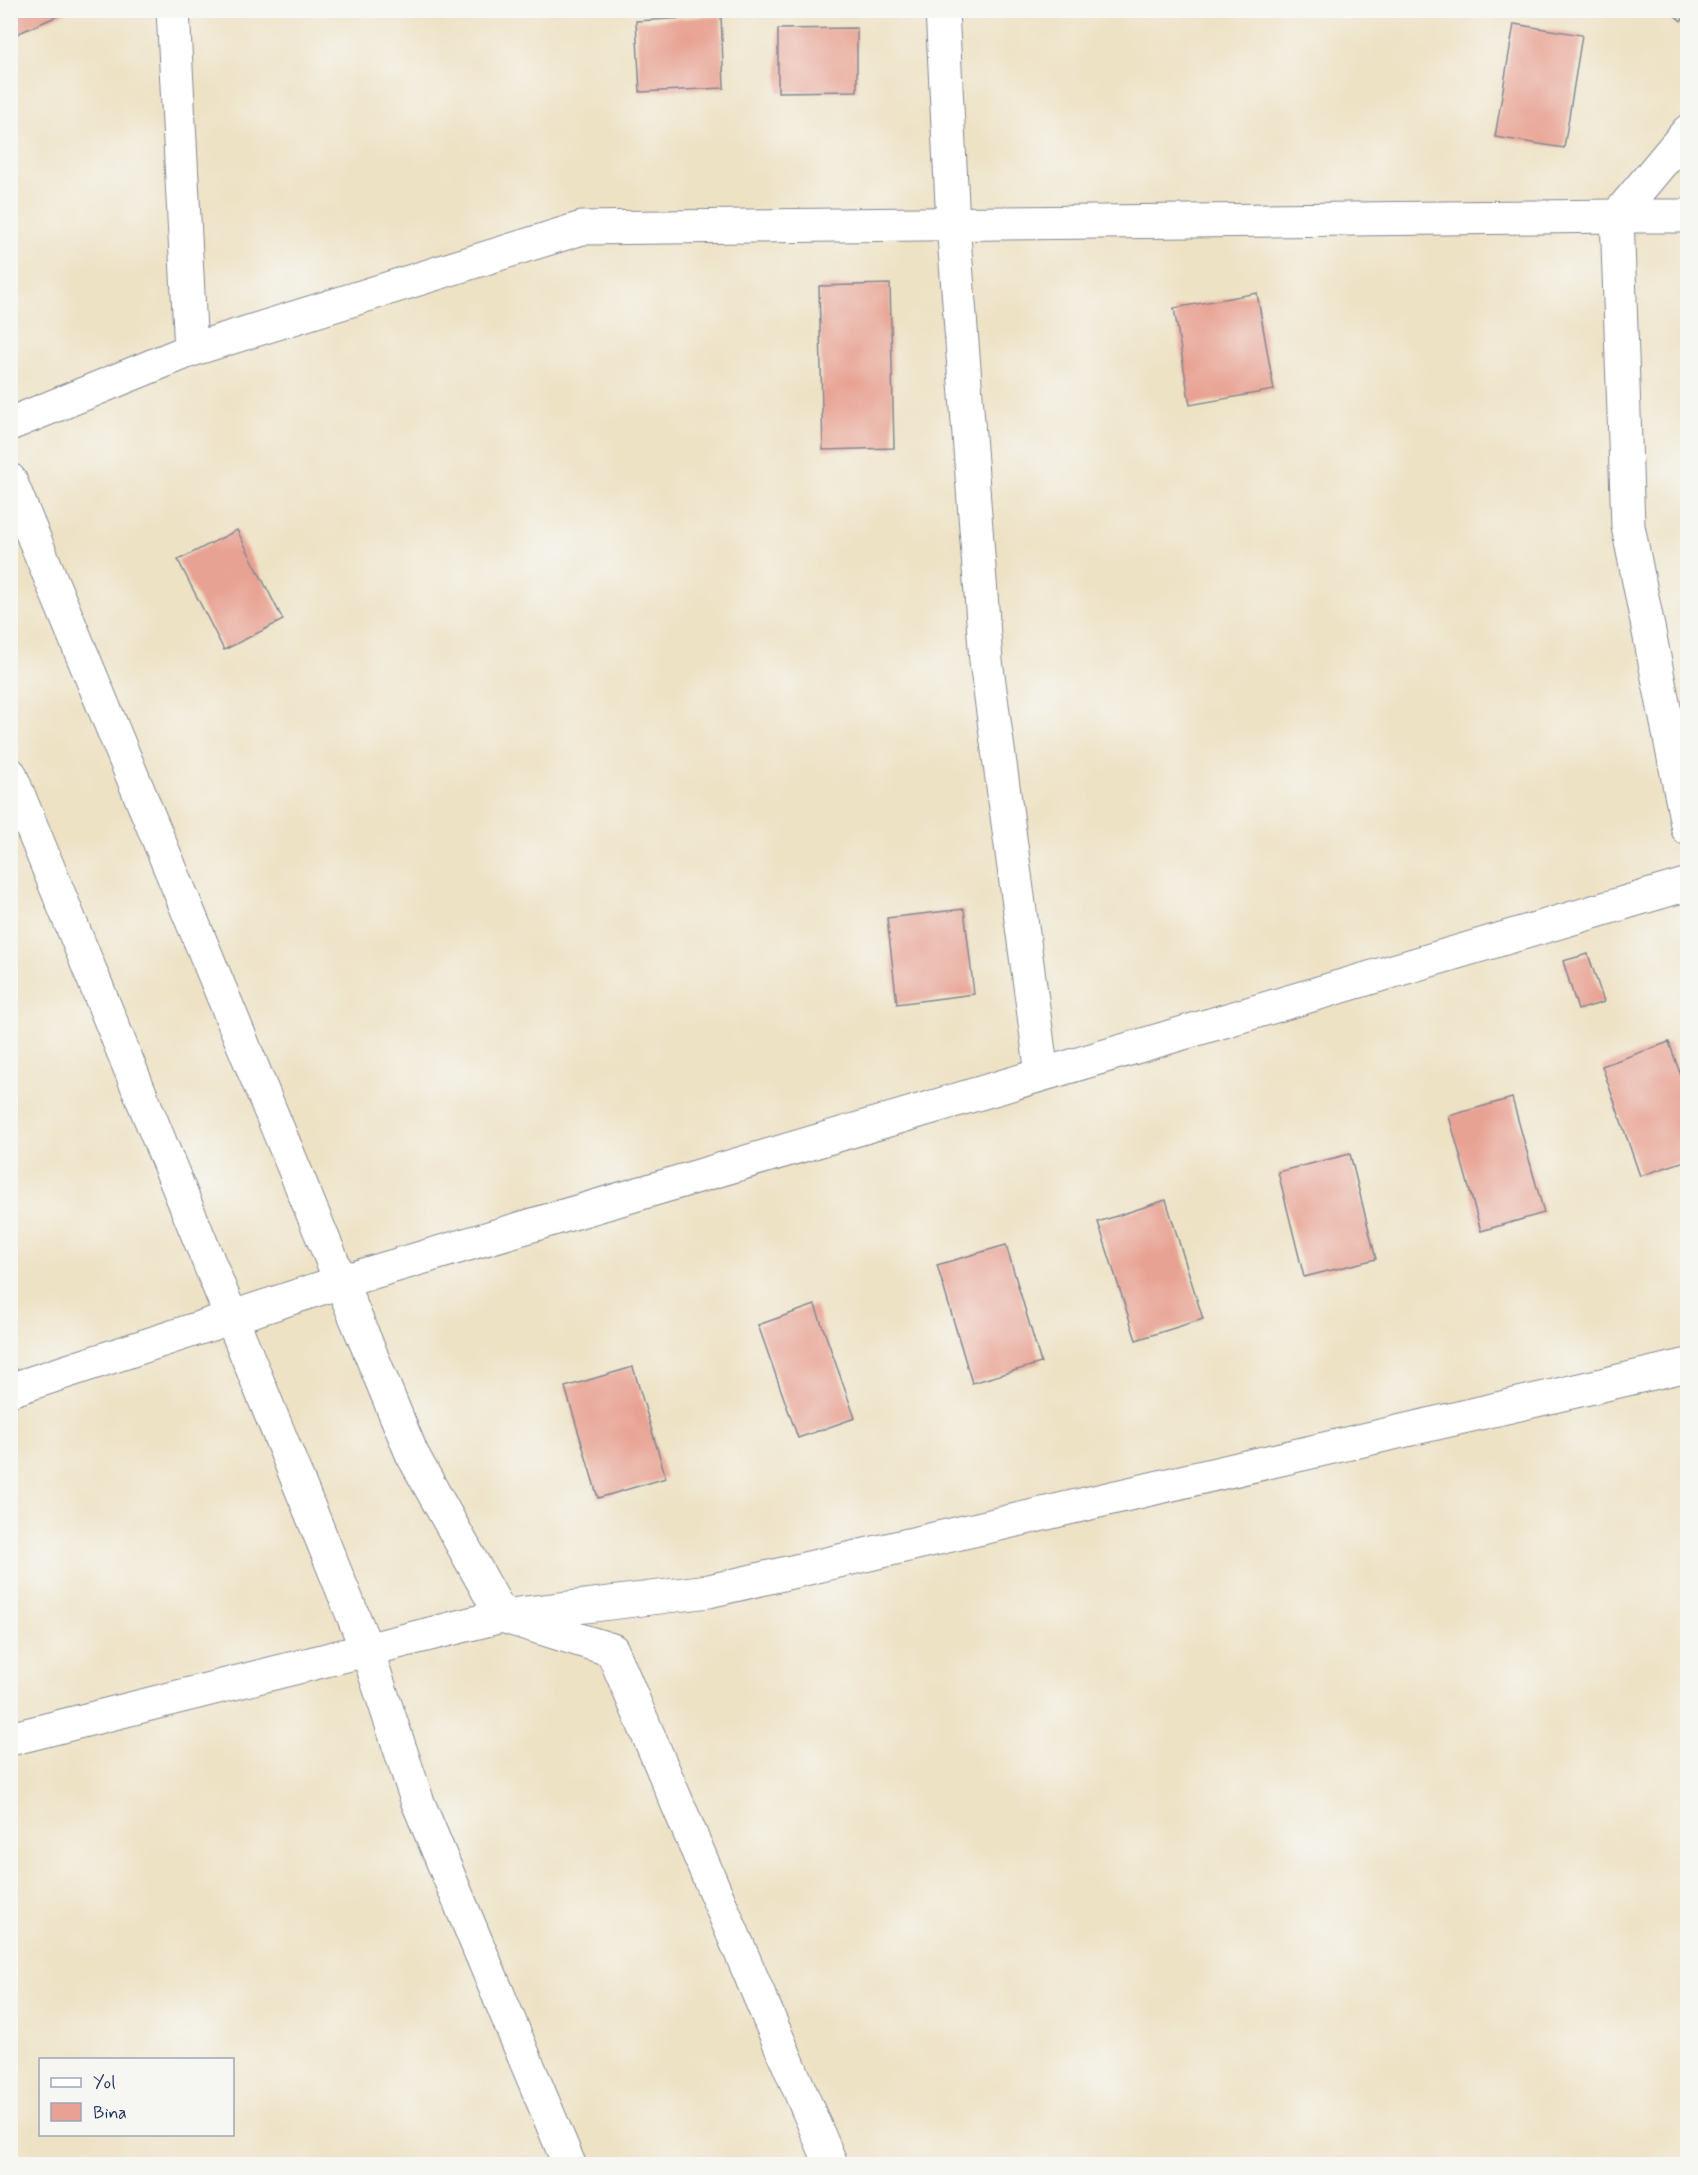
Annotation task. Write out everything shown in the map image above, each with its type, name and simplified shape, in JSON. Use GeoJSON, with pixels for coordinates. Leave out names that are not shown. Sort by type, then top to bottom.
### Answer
{"type":"FeatureCollection","features":[{"type":"Feature","properties":{"kind":"street"},"geometry":{"type":"LineString","coordinates":[[173,10],[191,350]]}},
{"type":"Feature","properties":{"kind":"street"},"geometry":{"type":"LineString","coordinates":[[942,10],[953,223],[986,661],[1042,1074]]}},
{"type":"Feature","properties":{"kind":"street"},"geometry":{"type":"LineString","coordinates":[[1688,131],[1617,216],[1628,526],[1688,829]]}},
{"type":"Feature","properties":{"kind":"street"},"geometry":{"type":"LineString","coordinates":[[10,424],[191,350],[582,228],[1688,216]]}},
{"type":"Feature","properties":{"kind":"street"},"geometry":{"type":"LineString","coordinates":[[10,480],[343,1281],[412,1454],[502,1616],[612,1650],[831,2164]]}},
{"type":"Feature","properties":{"kind":"street"},"geometry":{"type":"LineString","coordinates":[[10,774],[367,1650],[417,1800],[569,2164]]}},
{"type":"Feature","properties":{"kind":"street"},"geometry":{"type":"LineString","coordinates":[[10,1390],[343,1281],[1688,884]]}},
{"type":"Feature","properties":{"kind":"street"},"geometry":{"type":"LineString","coordinates":[[10,1739],[502,1616],[709,1591],[1688,1365]]}},
{"type":"Feature","properties":{"kind":"building"},"geometry":{"type":"Polygon","coordinates":[[[10,10],[71,10],[10,37],[10,10]]]}},
{"type":"Feature","properties":{"kind":"building"},"geometry":{"type":"Polygon","coordinates":[[[1668,10],[1688,10],[1688,13],[1681,21],[1668,10]]]}},
{"type":"Feature","properties":{"kind":"building"},"geometry":{"type":"Polygon","coordinates":[[[721,16],[724,88],[640,92],[636,21],[721,16]]]}},
{"type":"Feature","properties":{"kind":"building"},"geometry":{"type":"Polygon","coordinates":[[[1514,24],[1582,35],[1564,148],[1495,137],[1514,24]]]}},
{"type":"Feature","properties":{"kind":"building"},"geometry":{"type":"Polygon","coordinates":[[[857,28],[857,91],[778,92],[778,29],[857,28]]]}},
{"type":"Feature","properties":{"kind":"building"},"geometry":{"type":"Polygon","coordinates":[[[890,284],[894,448],[823,450],[819,286],[890,284]]]}},
{"type":"Feature","properties":{"kind":"building"},"geometry":{"type":"Polygon","coordinates":[[[1257,293],[1274,390],[1190,405],[1174,308],[1257,293]]]}},
{"type":"Feature","properties":{"kind":"building"},"geometry":{"type":"Polygon","coordinates":[[[237,530],[283,620],[224,650],[178,560],[237,530]]]}},
{"type":"Feature","properties":{"kind":"building"},"geometry":{"type":"Polygon","coordinates":[[[964,909],[974,994],[897,1004],[887,918],[964,909]]]}},
{"type":"Feature","properties":{"kind":"building"},"geometry":{"type":"Polygon","coordinates":[[[1588,954],[1604,1002],[1578,1010],[1563,961],[1588,954]]]}},
{"type":"Feature","properties":{"kind":"building"},"geometry":{"type":"Polygon","coordinates":[[[1669,1042],[1688,1096],[1688,1160],[1640,1176],[1602,1066],[1669,1042]]]}},
{"type":"Feature","properties":{"kind":"building"},"geometry":{"type":"Polygon","coordinates":[[[1512,1098],[1544,1213],[1481,1231],[1449,1116],[1512,1098]]]}},
{"type":"Feature","properties":{"kind":"building"},"geometry":{"type":"Polygon","coordinates":[[[1350,1154],[1376,1259],[1304,1277],[1278,1172],[1350,1154]]]}},
{"type":"Feature","properties":{"kind":"building"},"geometry":{"type":"Polygon","coordinates":[[[1166,1200],[1203,1319],[1136,1340],[1098,1222],[1166,1200]]]}},
{"type":"Feature","properties":{"kind":"building"},"geometry":{"type":"Polygon","coordinates":[[[1006,1245],[1041,1363],[972,1383],[937,1265],[1006,1245]]]}},
{"type":"Feature","properties":{"kind":"building"},"geometry":{"type":"Polygon","coordinates":[[[815,1305],[855,1418],[798,1438],[758,1325],[815,1305]]]}},
{"type":"Feature","properties":{"kind":"building"},"geometry":{"type":"Polygon","coordinates":[[[633,1367],[666,1478],[598,1498],[565,1387],[633,1367]]]}}]}
